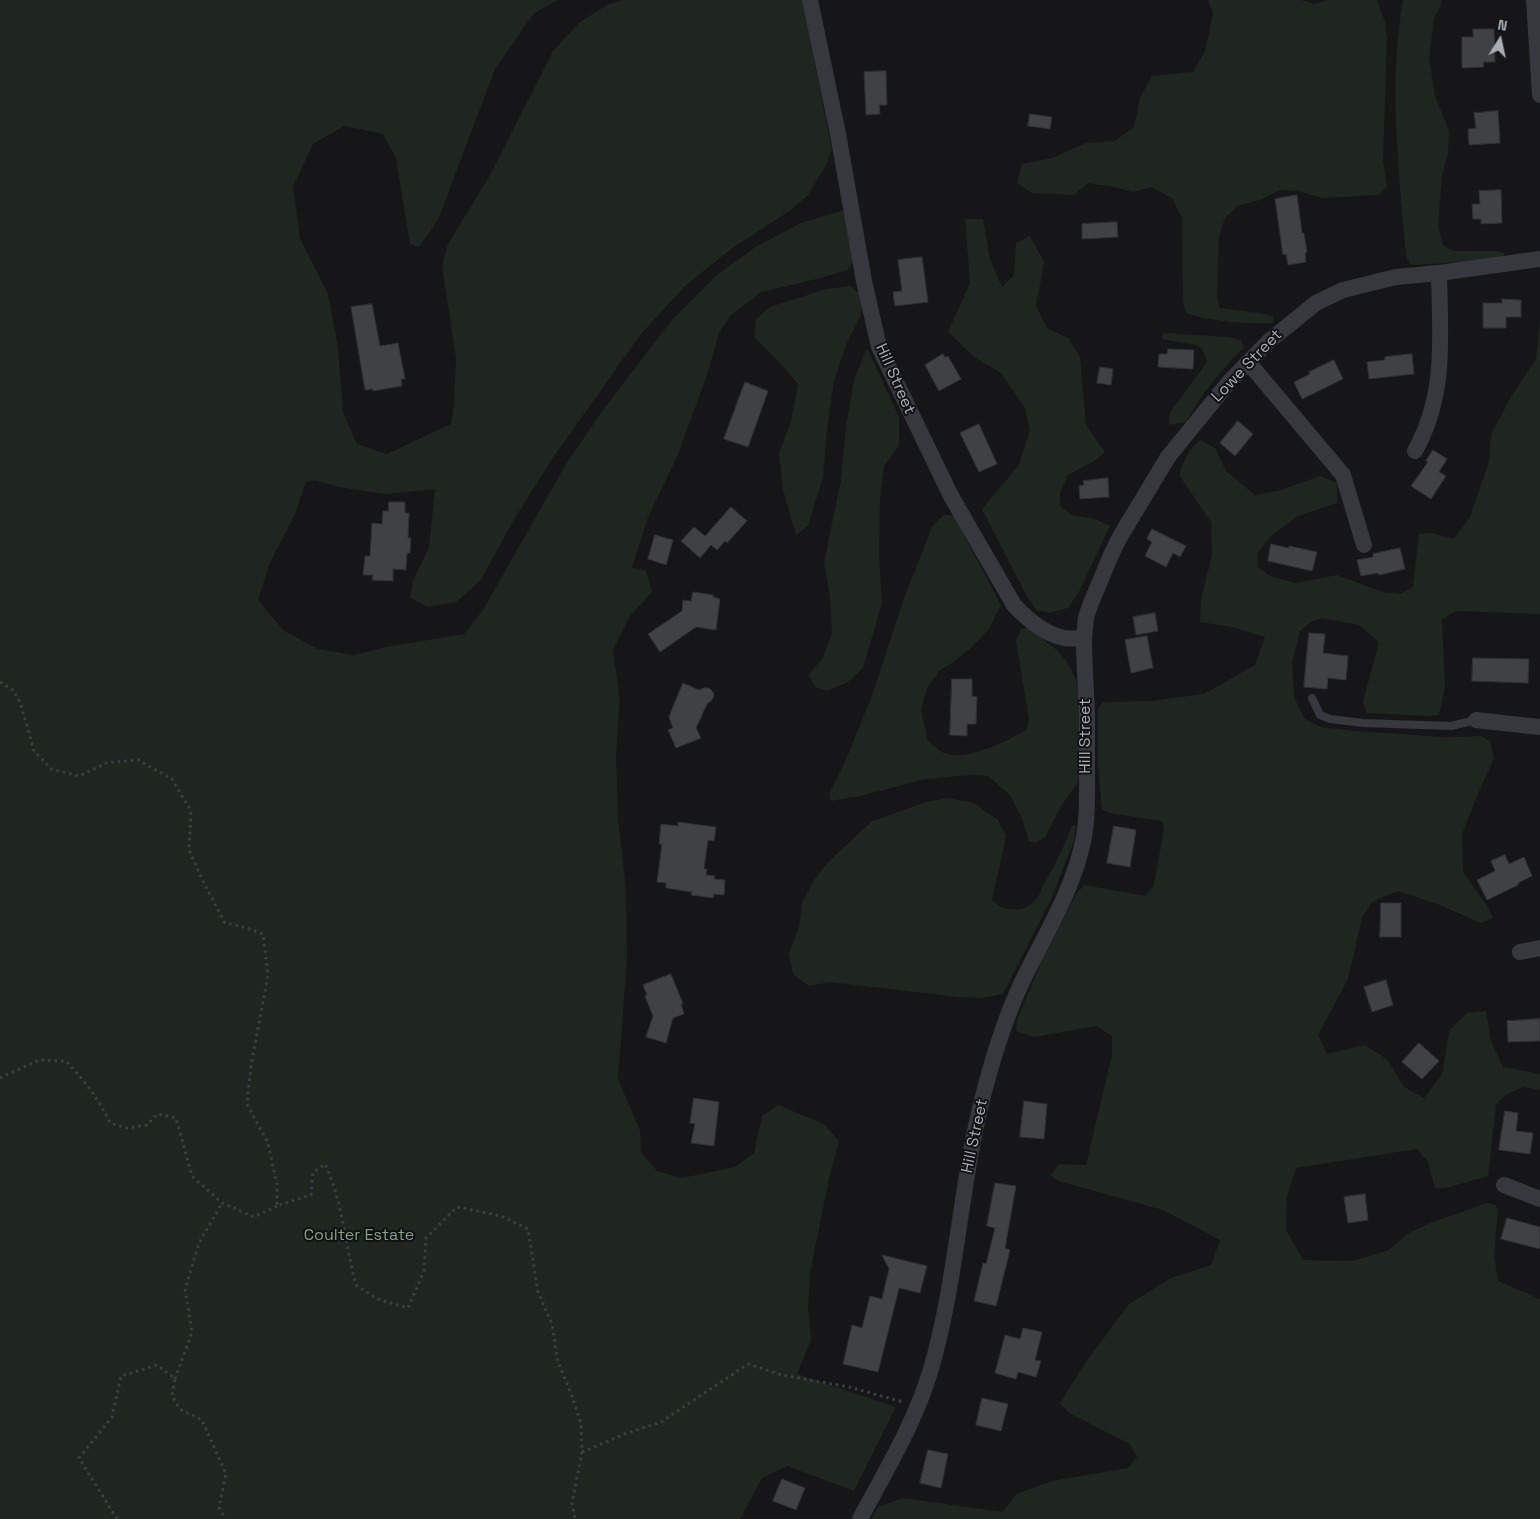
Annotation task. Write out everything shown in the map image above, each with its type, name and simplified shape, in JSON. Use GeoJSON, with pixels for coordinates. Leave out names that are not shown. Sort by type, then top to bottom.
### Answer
{"type":"FeatureCollection","features":[{"type":"Feature","properties":{"kind":"street","name":"Hill Street"},"geometry":{"type":"LineString","coordinates":[[810,0],[841,149],[866,290],[879,347],[951,496],[1014,605],[1023,616],[1037,626],[1064,638],[1084,639],[1087,724],[1087,792],[1083,842],[1075,869],[1056,918],[1022,983],[1008,1016],[986,1086],[965,1184],[948,1301],[932,1363],[918,1406],[904,1439],[860,1519]]}},
{"type":"Feature","properties":{"kind":"street"},"geometry":{"type":"LineString","coordinates":[[1534,0],[1540,95]]}},
{"type":"Feature","properties":{"kind":"street","name":"Lowe Street"},"geometry":{"type":"LineString","coordinates":[[1084,639],[1086,617],[1121,535],[1168,457],[1213,400],[1269,340],[1316,303],[1343,290],[1396,277],[1540,259]]}},
{"type":"Feature","properties":{"kind":"street"},"geometry":{"type":"LineString","coordinates":[[1415,451],[1424,435],[1433,407],[1440,370],[1439,273]]}},
{"type":"Feature","properties":{"kind":"street"},"geometry":{"type":"LineString","coordinates":[[1248,362],[1343,475],[1364,545]]}},
{"type":"Feature","properties":{"kind":"street"},"geometry":{"type":"LineString","coordinates":[[1476,720],[1540,727]]}},
{"type":"Feature","properties":{"kind":"street"},"geometry":{"type":"LineString","coordinates":[[1520,952],[1540,948]]}},
{"type":"Feature","properties":{"kind":"street"},"geometry":{"type":"LineString","coordinates":[[1504,1185],[1540,1199]]}},
{"type":"Feature","properties":{"kind":"lane"},"geometry":{"type":"LineString","coordinates":[[1312,698],[1320,715],[1330,719],[1363,723],[1451,726],[1476,720]]}},
{"type":"Feature","properties":{"kind":"path"},"geometry":{"type":"LineString","coordinates":[[0,682],[13,690],[20,702],[34,751],[51,769],[79,776],[107,763],[138,760],[172,779],[191,811],[189,850],[225,923],[263,934],[268,975],[251,1066],[247,1104],[268,1143],[276,1185],[277,1206]]}},
{"type":"Feature","properties":{"kind":"path"},"geometry":{"type":"LineString","coordinates":[[0,1078],[38,1060],[66,1061],[81,1076],[100,1102],[110,1123],[127,1128],[147,1125],[157,1114],[176,1118],[192,1176],[222,1203],[254,1217],[277,1206],[311,1195],[313,1173],[325,1164],[340,1207],[348,1256],[356,1285],[378,1299],[408,1308],[424,1271],[426,1238],[457,1207],[502,1216],[528,1229],[538,1292],[552,1324],[558,1362],[581,1424],[582,1452],[572,1503],[575,1519]]}},
{"type":"Feature","properties":{"kind":"path"},"geometry":{"type":"LineString","coordinates":[[222,1203],[199,1242],[185,1289],[192,1332],[175,1379],[172,1396],[180,1409],[202,1420],[226,1474],[219,1507],[225,1519]]}},
{"type":"Feature","properties":{"kind":"path"},"geometry":{"type":"LineString","coordinates":[[582,1452],[625,1434],[661,1422],[748,1364],[782,1375],[849,1387],[918,1406]]}},
{"type":"Feature","properties":{"kind":"path"},"geometry":{"type":"LineString","coordinates":[[117,1519],[79,1458],[112,1417],[121,1376],[157,1365],[175,1379]]}},
{"type":"Feature","properties":{"kind":"green space","name":"Coulter Estate"},"geometry":{"type":"Polygon","coordinates":[[[0,0],[558,0],[534,13],[495,69],[438,220],[419,247],[410,244],[396,158],[383,134],[344,126],[313,144],[293,187],[300,239],[328,294],[338,348],[343,412],[357,444],[387,454],[451,424],[456,358],[442,266],[448,244],[489,177],[553,51],[580,22],[609,4],[623,0],[802,0],[832,150],[826,165],[808,195],[791,210],[731,249],[684,287],[641,334],[554,456],[515,518],[480,581],[456,602],[428,607],[410,598],[413,581],[429,547],[435,489],[385,494],[339,487],[315,480],[306,482],[294,516],[269,565],[258,600],[284,631],[318,649],[354,655],[386,647],[464,634],[483,610],[566,464],[603,410],[671,321],[718,274],[757,246],[801,223],[844,210],[853,262],[847,270],[761,292],[730,316],[719,333],[707,375],[677,457],[648,517],[632,567],[646,571],[652,592],[630,616],[613,650],[620,700],[616,754],[618,818],[626,891],[627,958],[618,1079],[640,1130],[641,1152],[657,1171],[682,1178],[735,1167],[754,1153],[762,1116],[778,1105],[824,1124],[839,1141],[830,1174],[810,1273],[808,1308],[811,1340],[797,1374],[896,1407],[854,1491],[787,1466],[762,1478],[740,1519],[0,1519],[0,0]]]}},
{"type":"Feature","properties":{"kind":"green space"},"geometry":{"type":"Polygon","coordinates":[[[1208,0],[1301,0],[1314,4],[1328,0],[1377,0],[1385,22],[1387,39],[1383,160],[1387,187],[1378,195],[1323,198],[1297,191],[1280,190],[1260,200],[1237,206],[1225,218],[1219,236],[1217,296],[1220,308],[1273,316],[1273,323],[1229,322],[1186,313],[1183,300],[1182,218],[1172,198],[1151,187],[1133,192],[1088,183],[1074,195],[1032,193],[1017,183],[1022,164],[1052,158],[1086,143],[1115,141],[1134,127],[1140,98],[1152,76],[1193,72],[1205,51],[1213,14],[1208,0]]]}},
{"type":"Feature","properties":{"kind":"green space"},"geometry":{"type":"Polygon","coordinates":[[[1403,0],[1441,0],[1441,5],[1434,19],[1429,58],[1435,96],[1449,131],[1448,153],[1442,175],[1438,227],[1443,245],[1453,251],[1497,251],[1505,253],[1501,259],[1415,265],[1410,264],[1406,256],[1396,128],[1396,64],[1403,0]]]}},
{"type":"Feature","properties":{"kind":"green space"},"geometry":{"type":"Polygon","coordinates":[[[965,219],[983,219],[990,259],[1002,287],[1014,275],[1016,243],[1030,236],[1044,262],[1036,306],[1047,328],[1068,338],[1080,357],[1086,425],[1105,452],[1094,461],[1068,475],[1060,493],[1060,506],[1072,515],[1095,519],[1110,526],[1079,592],[1068,608],[1050,613],[1036,610],[1026,595],[982,509],[1019,465],[1030,430],[1025,408],[1001,373],[973,356],[948,332],[970,283],[965,219]]]}},
{"type":"Feature","properties":{"kind":"green space"},"geometry":{"type":"Polygon","coordinates":[[[850,286],[859,293],[862,306],[860,317],[846,345],[834,381],[823,477],[808,526],[796,535],[783,490],[779,453],[791,422],[798,384],[754,337],[756,319],[770,307],[826,289],[850,286]]]}},
{"type":"Feature","properties":{"kind":"green space"},"geometry":{"type":"Polygon","coordinates":[[[1540,320],[1540,614],[1455,611],[1442,620],[1445,687],[1439,715],[1367,713],[1363,702],[1379,642],[1359,625],[1322,618],[1311,622],[1300,631],[1292,663],[1294,697],[1304,718],[1321,727],[1443,737],[1481,736],[1490,741],[1494,759],[1462,834],[1463,872],[1487,906],[1493,918],[1481,923],[1440,905],[1398,891],[1372,902],[1362,918],[1348,979],[1318,1035],[1327,1054],[1365,1045],[1388,1060],[1404,1087],[1424,1098],[1442,1074],[1449,1031],[1467,1013],[1486,1011],[1491,1041],[1503,1067],[1540,1074],[1540,1090],[1523,1087],[1505,1095],[1496,1105],[1488,1176],[1450,1187],[1435,1189],[1428,1162],[1417,1149],[1296,1168],[1287,1196],[1286,1230],[1303,1260],[1353,1261],[1389,1250],[1407,1234],[1430,1223],[1487,1203],[1496,1205],[1498,1211],[1494,1256],[1498,1281],[1540,1299],[1540,1519],[871,1519],[878,1507],[903,1498],[1003,1512],[1016,1494],[1052,1481],[1128,1468],[1137,1457],[1130,1444],[1069,1413],[1060,1403],[1085,1363],[1129,1304],[1171,1278],[1211,1265],[1220,1240],[1163,1210],[1059,1181],[1050,1175],[1059,1164],[1086,1165],[1112,1055],[1112,1036],[1097,1026],[1034,1037],[1016,1031],[1017,1020],[1043,958],[1077,892],[1085,885],[1145,896],[1154,885],[1164,829],[1162,821],[1109,813],[1102,809],[1098,767],[1098,709],[1103,702],[1151,701],[1204,694],[1255,665],[1265,637],[1232,627],[1200,622],[1201,599],[1212,555],[1211,522],[1179,475],[1187,456],[1200,440],[1215,448],[1226,471],[1255,495],[1281,490],[1320,476],[1337,483],[1337,503],[1298,516],[1272,535],[1257,554],[1258,567],[1270,576],[1295,583],[1337,575],[1382,592],[1400,594],[1413,587],[1419,534],[1432,533],[1454,539],[1470,517],[1489,462],[1491,434],[1511,397],[1536,359],[1540,320]]]}},
{"type":"Feature","properties":{"kind":"green space"},"geometry":{"type":"Polygon","coordinates":[[[1163,333],[1229,337],[1241,340],[1244,348],[1212,383],[1186,422],[1169,425],[1170,412],[1207,362],[1202,348],[1162,339],[1163,333]]]}},
{"type":"Feature","properties":{"kind":"green space"},"geometry":{"type":"Polygon","coordinates":[[[867,348],[899,417],[899,445],[884,466],[880,501],[879,556],[882,603],[863,668],[848,682],[827,691],[815,687],[809,675],[823,657],[832,634],[830,598],[824,563],[841,480],[846,426],[854,380],[867,348]]]}},
{"type":"Feature","properties":{"kind":"green space"},"geometry":{"type":"Polygon","coordinates":[[[944,515],[954,516],[1001,605],[989,629],[972,647],[940,670],[927,688],[921,710],[928,741],[944,753],[963,755],[986,749],[1026,730],[1029,720],[1016,641],[1021,629],[1028,628],[1057,650],[1067,662],[1076,679],[1080,709],[1081,766],[1077,784],[1061,806],[1045,837],[1036,843],[1029,841],[1023,821],[1010,795],[988,776],[970,775],[926,779],[860,796],[831,801],[829,794],[845,762],[873,693],[903,601],[932,527],[944,515]]]}},
{"type":"Feature","properties":{"kind":"green space"},"geometry":{"type":"Polygon","coordinates":[[[948,798],[974,803],[998,820],[1006,836],[992,900],[1007,909],[1018,910],[1029,906],[1035,900],[1059,856],[1072,826],[1076,826],[1074,841],[1051,899],[1003,994],[981,998],[830,982],[809,986],[793,974],[789,954],[799,927],[802,903],[814,880],[827,863],[871,822],[926,802],[948,798]]]}},
{"type":"Feature","properties":{"kind":"building"},"geometry":{"type":"Polygon","coordinates":[[[1473,29],[1494,29],[1495,62],[1483,62],[1484,67],[1462,68],[1462,37],[1473,37],[1473,29]]]}},
{"type":"Feature","properties":{"kind":"building"},"geometry":{"type":"Polygon","coordinates":[[[886,71],[887,105],[879,105],[880,114],[866,115],[864,72],[886,71]]]}},
{"type":"Feature","properties":{"kind":"building"},"geometry":{"type":"Polygon","coordinates":[[[1498,111],[1500,143],[1469,145],[1468,129],[1476,128],[1474,113],[1498,111]]]}},
{"type":"Feature","properties":{"kind":"building"},"geometry":{"type":"Polygon","coordinates":[[[1030,114],[1052,117],[1050,129],[1028,126],[1030,114]]]}},
{"type":"Feature","properties":{"kind":"building"},"geometry":{"type":"Polygon","coordinates":[[[1501,190],[1502,223],[1481,224],[1481,219],[1473,219],[1472,204],[1480,204],[1479,191],[1501,190]]]}},
{"type":"Feature","properties":{"kind":"building"},"geometry":{"type":"Polygon","coordinates":[[[1297,195],[1302,233],[1304,233],[1307,252],[1305,253],[1306,262],[1288,265],[1286,254],[1283,255],[1275,199],[1297,195]]]}},
{"type":"Feature","properties":{"kind":"building"},"geometry":{"type":"Polygon","coordinates":[[[1117,222],[1118,237],[1082,239],[1082,224],[1117,222]]]}},
{"type":"Feature","properties":{"kind":"building"},"geometry":{"type":"Polygon","coordinates":[[[922,257],[928,302],[895,306],[893,292],[902,291],[898,260],[922,257]]]}},
{"type":"Feature","properties":{"kind":"building"},"geometry":{"type":"Polygon","coordinates":[[[1502,299],[1521,300],[1521,317],[1506,317],[1506,328],[1483,328],[1483,303],[1502,303],[1502,299]]]}},
{"type":"Feature","properties":{"kind":"building"},"geometry":{"type":"Polygon","coordinates":[[[372,304],[380,346],[398,343],[405,379],[401,379],[402,386],[373,391],[373,389],[365,390],[351,307],[372,304]]]}},
{"type":"Feature","properties":{"kind":"building"},"geometry":{"type":"Polygon","coordinates":[[[1168,349],[1194,350],[1193,369],[1158,367],[1159,354],[1167,354],[1168,349]]]}},
{"type":"Feature","properties":{"kind":"building"},"geometry":{"type":"Polygon","coordinates":[[[943,354],[945,358],[948,356],[961,379],[939,391],[925,365],[943,354]]]}},
{"type":"Feature","properties":{"kind":"building"},"geometry":{"type":"Polygon","coordinates":[[[1412,354],[1414,374],[1369,379],[1367,362],[1385,360],[1385,357],[1412,354]]]}},
{"type":"Feature","properties":{"kind":"building"},"geometry":{"type":"Polygon","coordinates":[[[1334,360],[1343,379],[1302,399],[1294,382],[1310,374],[1309,372],[1334,360]]]}},
{"type":"Feature","properties":{"kind":"building"},"geometry":{"type":"Polygon","coordinates":[[[1100,367],[1113,369],[1111,385],[1097,383],[1100,367]]]}},
{"type":"Feature","properties":{"kind":"building"},"geometry":{"type":"Polygon","coordinates":[[[745,382],[768,391],[748,447],[724,439],[745,382]]]}},
{"type":"Feature","properties":{"kind":"building"},"geometry":{"type":"Polygon","coordinates":[[[1238,421],[1253,434],[1235,456],[1220,443],[1238,421]]]}},
{"type":"Feature","properties":{"kind":"building"},"geometry":{"type":"Polygon","coordinates":[[[979,424],[997,464],[979,472],[960,433],[979,424]]]}},
{"type":"Feature","properties":{"kind":"building"},"geometry":{"type":"Polygon","coordinates":[[[1433,450],[1447,459],[1439,472],[1446,476],[1431,499],[1411,486],[1428,462],[1426,461],[1433,450]]]}},
{"type":"Feature","properties":{"kind":"building"},"geometry":{"type":"Polygon","coordinates":[[[1108,478],[1109,497],[1080,499],[1079,486],[1084,485],[1083,481],[1108,478]]]}},
{"type":"Feature","properties":{"kind":"building"},"geometry":{"type":"Polygon","coordinates":[[[389,502],[405,502],[405,513],[409,513],[408,538],[411,538],[410,553],[407,553],[406,570],[393,569],[393,581],[372,580],[373,575],[363,575],[365,556],[370,556],[372,523],[382,524],[383,511],[388,511],[389,502]]]}},
{"type":"Feature","properties":{"kind":"building"},"geometry":{"type":"Polygon","coordinates":[[[731,507],[747,521],[727,543],[725,541],[717,550],[711,545],[700,558],[681,541],[694,527],[705,536],[731,507]]]}},
{"type":"Feature","properties":{"kind":"building"},"geometry":{"type":"Polygon","coordinates":[[[1152,529],[1186,546],[1180,557],[1173,553],[1166,567],[1145,556],[1152,542],[1147,539],[1152,529]]]}},
{"type":"Feature","properties":{"kind":"building"},"geometry":{"type":"Polygon","coordinates":[[[655,535],[673,540],[666,565],[648,559],[655,535]]]}},
{"type":"Feature","properties":{"kind":"building"},"geometry":{"type":"Polygon","coordinates":[[[1271,544],[1317,552],[1312,571],[1268,561],[1271,544]]]}},
{"type":"Feature","properties":{"kind":"building"},"geometry":{"type":"Polygon","coordinates":[[[1400,548],[1405,569],[1379,575],[1378,573],[1361,576],[1357,560],[1400,548]]]}},
{"type":"Feature","properties":{"kind":"building"},"geometry":{"type":"Polygon","coordinates":[[[693,592],[714,595],[713,597],[720,599],[716,630],[696,627],[660,652],[648,634],[682,611],[683,600],[691,601],[693,592]]]}},
{"type":"Feature","properties":{"kind":"building"},"geometry":{"type":"Polygon","coordinates":[[[1155,613],[1158,631],[1136,635],[1133,617],[1155,613]]]}},
{"type":"Feature","properties":{"kind":"building"},"geometry":{"type":"Polygon","coordinates":[[[1309,633],[1325,634],[1323,653],[1348,656],[1346,680],[1328,678],[1327,689],[1304,687],[1309,633]]]}},
{"type":"Feature","properties":{"kind":"building"},"geometry":{"type":"Polygon","coordinates":[[[1147,636],[1153,668],[1131,673],[1125,640],[1147,636]]]}},
{"type":"Feature","properties":{"kind":"building"},"geometry":{"type":"Polygon","coordinates":[[[1473,658],[1529,659],[1528,683],[1472,681],[1473,658]]]}},
{"type":"Feature","properties":{"kind":"building"},"geometry":{"type":"Polygon","coordinates":[[[952,679],[972,679],[972,696],[977,697],[976,724],[967,724],[967,736],[950,735],[952,679]]]}},
{"type":"Feature","properties":{"kind":"building"},"geometry":{"type":"Polygon","coordinates":[[[683,683],[699,690],[709,688],[714,696],[707,704],[696,728],[701,738],[676,748],[668,730],[673,728],[669,717],[683,683]]]}},
{"type":"Feature","properties":{"kind":"building"},"geometry":{"type":"Polygon","coordinates":[[[678,822],[716,827],[714,841],[708,840],[704,869],[707,869],[706,875],[715,876],[714,879],[725,880],[724,895],[714,894],[713,898],[691,895],[692,892],[666,888],[666,883],[657,882],[662,844],[659,844],[661,824],[678,826],[678,822]]]}},
{"type":"Feature","properties":{"kind":"building"},"geometry":{"type":"Polygon","coordinates":[[[1114,826],[1136,830],[1130,867],[1107,863],[1114,826]]]}},
{"type":"Feature","properties":{"kind":"building"},"geometry":{"type":"Polygon","coordinates":[[[1505,855],[1509,864],[1524,857],[1532,876],[1487,900],[1477,880],[1495,871],[1491,861],[1505,855]]]}},
{"type":"Feature","properties":{"kind":"building"},"geometry":{"type":"Polygon","coordinates":[[[1381,903],[1401,903],[1401,937],[1380,937],[1381,903]]]}},
{"type":"Feature","properties":{"kind":"building"},"geometry":{"type":"Polygon","coordinates":[[[671,974],[683,1004],[681,1004],[684,1014],[673,1018],[666,1043],[646,1037],[653,1016],[643,985],[671,974]]]}},
{"type":"Feature","properties":{"kind":"building"},"geometry":{"type":"Polygon","coordinates":[[[1386,980],[1393,1005],[1372,1012],[1364,987],[1386,980]]]}},
{"type":"Feature","properties":{"kind":"building"},"geometry":{"type":"Polygon","coordinates":[[[1540,1019],[1540,1041],[1508,1042],[1507,1021],[1540,1019]]]}},
{"type":"Feature","properties":{"kind":"building"},"geometry":{"type":"Polygon","coordinates":[[[1419,1043],[1439,1061],[1422,1079],[1402,1062],[1419,1043]]]}},
{"type":"Feature","properties":{"kind":"building"},"geometry":{"type":"Polygon","coordinates":[[[694,1098],[719,1102],[714,1146],[691,1143],[695,1124],[690,1123],[694,1098]]]}},
{"type":"Feature","properties":{"kind":"building"},"geometry":{"type":"Polygon","coordinates":[[[1024,1101],[1047,1104],[1044,1139],[1020,1137],[1024,1101]]]}},
{"type":"Feature","properties":{"kind":"building"},"geometry":{"type":"Polygon","coordinates":[[[1505,1111],[1518,1113],[1516,1131],[1533,1133],[1530,1154],[1499,1150],[1505,1111]]]}},
{"type":"Feature","properties":{"kind":"building"},"geometry":{"type":"Polygon","coordinates":[[[995,1183],[1016,1186],[1005,1248],[1010,1250],[996,1306],[974,1301],[983,1263],[986,1264],[995,1228],[987,1226],[995,1183]]]}},
{"type":"Feature","properties":{"kind":"building"},"geometry":{"type":"Polygon","coordinates":[[[1365,1194],[1368,1220],[1348,1223],[1344,1197],[1365,1194]]]}},
{"type":"Feature","properties":{"kind":"building"},"geometry":{"type":"Polygon","coordinates":[[[1507,1218],[1540,1227],[1540,1249],[1501,1239],[1507,1218]]]}},
{"type":"Feature","properties":{"kind":"building"},"geometry":{"type":"Polygon","coordinates":[[[882,1255],[927,1266],[920,1293],[899,1288],[878,1372],[843,1364],[852,1325],[862,1328],[870,1296],[882,1299],[889,1269],[882,1255]]]}},
{"type":"Feature","properties":{"kind":"building"},"geometry":{"type":"Polygon","coordinates":[[[1023,1328],[1042,1332],[1035,1360],[1041,1361],[1036,1377],[1018,1372],[1016,1379],[995,1373],[1005,1335],[1020,1339],[1023,1328]]]}},
{"type":"Feature","properties":{"kind":"building"},"geometry":{"type":"Polygon","coordinates":[[[982,1398],[1008,1404],[1001,1431],[976,1425],[982,1398]]]}},
{"type":"Feature","properties":{"kind":"building"},"geometry":{"type":"Polygon","coordinates":[[[928,1450],[948,1454],[941,1488],[920,1483],[928,1450]]]}},
{"type":"Feature","properties":{"kind":"building"},"geometry":{"type":"Polygon","coordinates":[[[782,1479],[805,1488],[796,1510],[773,1501],[782,1479]]]}}]}
